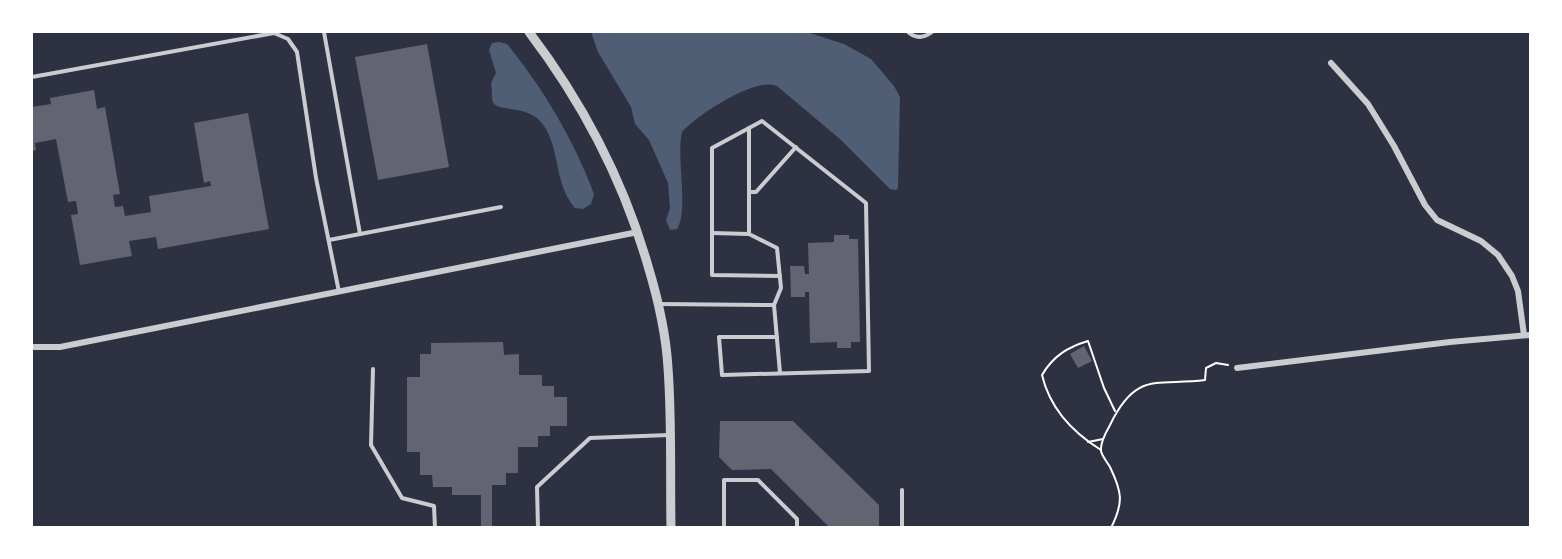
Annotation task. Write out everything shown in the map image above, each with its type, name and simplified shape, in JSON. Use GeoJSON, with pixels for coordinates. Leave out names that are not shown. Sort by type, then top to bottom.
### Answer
{"type":"FeatureCollection","features":[{"type":"Feature","properties":{"kind":"street"},"geometry":{"type":"LineString","coordinates":[[530,32],[558,70],[609,158],[638,232],[659,304],[668,368],[671,528]]}},
{"type":"Feature","properties":{"kind":"street"},"geometry":{"type":"LineString","coordinates":[[1237,368],[1527,335],[1518,291],[1503,262],[1481,241],[1437,220],[1425,205],[1394,146],[1368,104],[1331,63]]}},
{"type":"Feature","properties":{"kind":"street"},"geometry":{"type":"LineString","coordinates":[[32,347],[60,347],[638,232]]}},
{"type":"Feature","properties":{"kind":"lane"},"geometry":{"type":"LineString","coordinates":[[324,32],[360,234]]}},
{"type":"Feature","properties":{"kind":"lane"},"geometry":{"type":"LineString","coordinates":[[908,32],[920,37],[932,32]]}},
{"type":"Feature","properties":{"kind":"lane"},"geometry":{"type":"LineString","coordinates":[[32,77],[274,33],[282,35],[297,52],[316,178],[339,292]]}},
{"type":"Feature","properties":{"kind":"lane"},"geometry":{"type":"LineString","coordinates":[[777,337],[719,337],[722,375],[869,371],[866,203],[762,121],[712,148],[712,276],[780,276]]}},
{"type":"Feature","properties":{"kind":"lane"},"geometry":{"type":"LineString","coordinates":[[749,128],[749,234]]}},
{"type":"Feature","properties":{"kind":"lane"},"geometry":{"type":"LineString","coordinates":[[749,192],[756,192],[796,147]]}},
{"type":"Feature","properties":{"kind":"lane"},"geometry":{"type":"LineString","coordinates":[[329,240],[501,207]]}},
{"type":"Feature","properties":{"kind":"lane"},"geometry":{"type":"LineString","coordinates":[[712,233],[749,234],[777,249],[781,288],[774,305],[780,373]]}},
{"type":"Feature","properties":{"kind":"lane"},"geometry":{"type":"LineString","coordinates":[[659,304],[774,305]]}},
{"type":"Feature","properties":{"kind":"lane"},"geometry":{"type":"LineString","coordinates":[[373,369],[371,445],[402,498],[435,506],[435,528]]}},
{"type":"Feature","properties":{"kind":"lane"},"geometry":{"type":"LineString","coordinates":[[538,528],[537,487],[590,438],[670,435]]}},
{"type":"Feature","properties":{"kind":"lane"},"geometry":{"type":"LineString","coordinates":[[724,528],[724,480],[758,480],[797,519],[797,528]]}},
{"type":"Feature","properties":{"kind":"lane"},"geometry":{"type":"LineString","coordinates":[[902,490],[902,528]]}},
{"type":"Feature","properties":{"kind":"path"},"geometry":{"type":"LineString","coordinates":[[1111,528],[1121,501],[1119,486],[1101,450],[1087,442],[1055,409],[1042,375],[1049,363],[1073,345],[1088,341],[1104,387],[1116,412]]}},
{"type":"Feature","properties":{"kind":"path"},"geometry":{"type":"LineString","coordinates":[[1101,450],[1103,439],[1116,412],[1128,395],[1141,386],[1159,381],[1205,380],[1206,368],[1216,363],[1237,368]]}},
{"type":"Feature","properties":{"kind":"path"},"geometry":{"type":"LineString","coordinates":[[1087,442],[1103,439]]}},
{"type":"Feature","properties":{"kind":"water"},"geometry":{"type":"Polygon","coordinates":[[[591,32],[807,32],[844,44],[871,59],[894,86],[900,97],[898,188],[890,189],[841,140],[777,86],[767,84],[727,99],[682,132],[680,155],[682,210],[677,229],[670,230],[666,220],[670,208],[668,183],[649,140],[635,124],[631,107],[598,52],[591,32]]]}},
{"type":"Feature","properties":{"kind":"water"},"geometry":{"type":"Polygon","coordinates":[[[492,43],[507,44],[533,78],[567,134],[594,194],[591,204],[583,209],[575,208],[568,198],[552,142],[541,122],[529,113],[494,104],[491,84],[496,73],[489,50],[492,43]]]}},
{"type":"Feature","properties":{"kind":"building"},"geometry":{"type":"Polygon","coordinates":[[[427,44],[449,167],[378,180],[355,57],[427,44]]]}},
{"type":"Feature","properties":{"kind":"building"},"geometry":{"type":"Polygon","coordinates":[[[94,90],[97,109],[105,107],[120,194],[113,195],[115,207],[123,206],[125,216],[151,212],[149,196],[211,186],[210,181],[204,183],[194,123],[248,113],[269,229],[158,249],[156,237],[129,241],[132,256],[80,265],[71,215],[78,214],[76,201],[68,202],[56,139],[35,143],[36,150],[32,151],[32,107],[51,104],[50,98],[94,90]]]}},
{"type":"Feature","properties":{"kind":"building"},"geometry":{"type":"Polygon","coordinates":[[[834,235],[849,235],[849,239],[858,239],[860,342],[851,342],[851,348],[837,348],[837,342],[810,343],[809,292],[805,292],[805,297],[791,297],[790,266],[804,266],[805,274],[809,274],[808,243],[834,242],[834,235]]]}},
{"type":"Feature","properties":{"kind":"building"},"geometry":{"type":"Polygon","coordinates":[[[503,342],[504,355],[519,354],[519,375],[542,375],[542,386],[554,386],[554,397],[567,397],[567,426],[550,426],[550,436],[538,436],[538,447],[518,447],[518,473],[506,473],[506,485],[492,485],[492,528],[481,528],[481,495],[452,495],[452,487],[433,487],[432,475],[420,475],[420,452],[407,452],[407,377],[420,377],[420,354],[431,354],[431,343],[503,342]]]}},
{"type":"Feature","properties":{"kind":"building"},"geometry":{"type":"Polygon","coordinates":[[[1084,346],[1092,361],[1078,368],[1070,354],[1084,346]]]}},
{"type":"Feature","properties":{"kind":"building"},"geometry":{"type":"Polygon","coordinates":[[[720,421],[793,421],[879,505],[879,528],[830,528],[771,469],[732,470],[719,457],[720,421]]]}}]}
